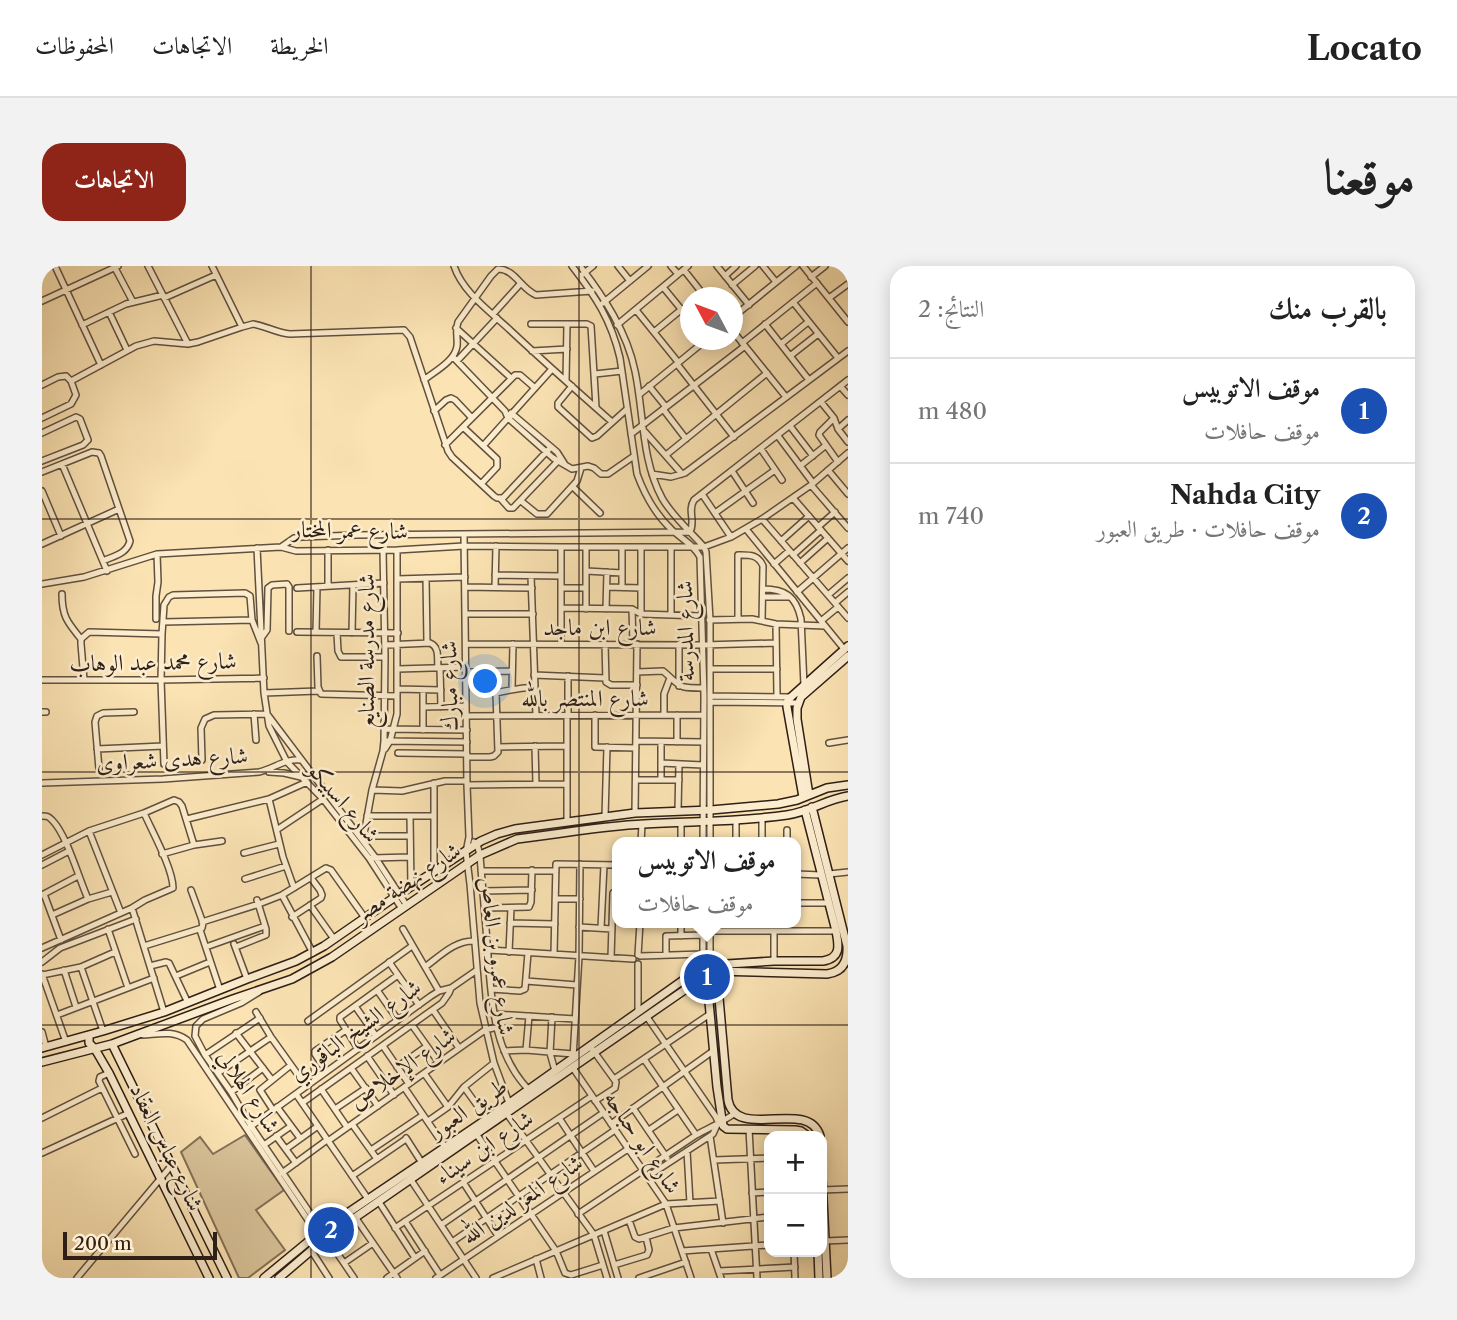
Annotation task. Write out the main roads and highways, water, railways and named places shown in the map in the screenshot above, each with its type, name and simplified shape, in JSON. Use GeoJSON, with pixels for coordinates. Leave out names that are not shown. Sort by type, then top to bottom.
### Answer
{"type":"FeatureCollection","features":[{"type":"Feature","properties":{"kind":"place","name":"موقف الاتوبيس"},"geometry":{"type":"Point","coordinates":[707,977]}},
{"type":"Feature","properties":{"kind":"place","name":"Nahda City"},"geometry":{"type":"Point","coordinates":[331,1230]}}]}
